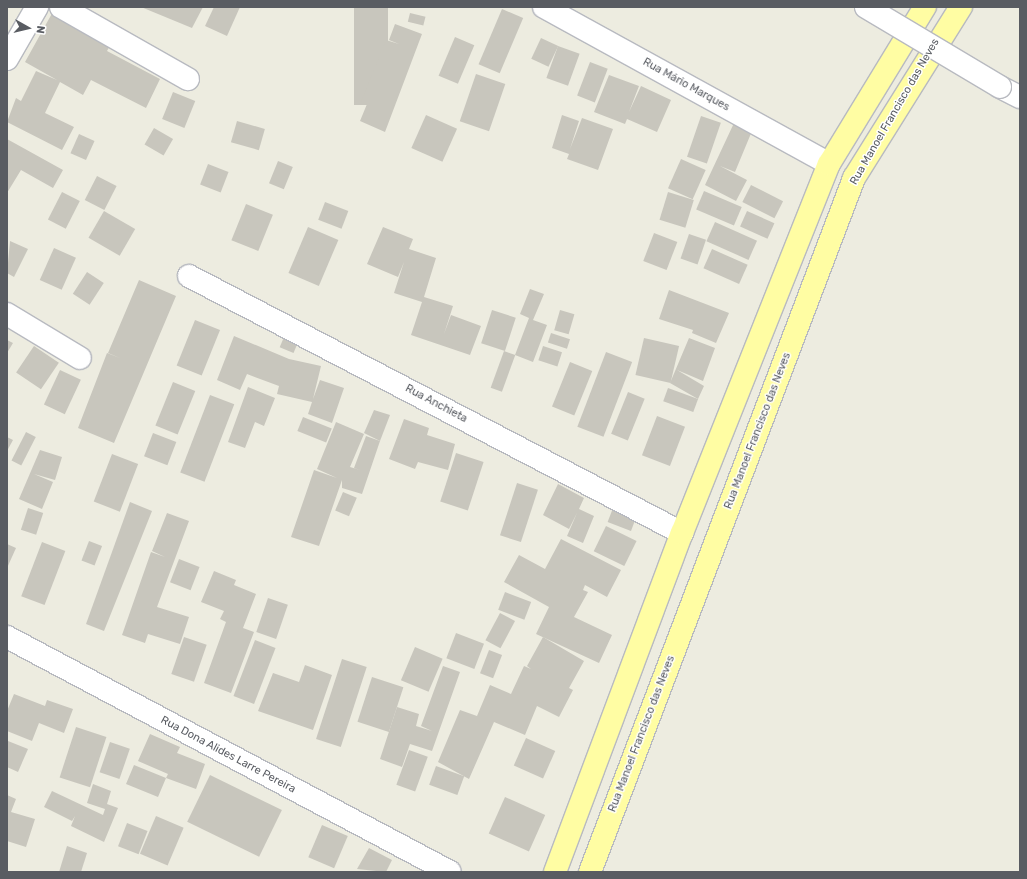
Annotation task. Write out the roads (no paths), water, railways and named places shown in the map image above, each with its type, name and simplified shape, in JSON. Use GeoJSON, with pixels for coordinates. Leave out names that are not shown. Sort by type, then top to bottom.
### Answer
{"type":"FeatureCollection","features":[{"type":"Feature","properties":{"kind":"main road"},"geometry":{"type":"LineString","coordinates":[[555,872],[682,533],[829,164],[925,7]]}},
{"type":"Feature","properties":{"kind":"main road","name":"Rua Manoel Francisco das Neves"},"geometry":{"type":"LineString","coordinates":[[590,872],[854,178],[961,7]]}},
{"type":"Feature","properties":{"kind":"street"},"geometry":{"type":"LineString","coordinates":[[7,59],[37,7]]}},
{"type":"Feature","properties":{"kind":"street"},"geometry":{"type":"LineString","coordinates":[[61,7],[188,79]]}},
{"type":"Feature","properties":{"kind":"street","name":"Rua Mário Marques"},"geometry":{"type":"LineString","coordinates":[[544,7],[829,164]]}},
{"type":"Feature","properties":{"kind":"street"},"geometry":{"type":"LineString","coordinates":[[866,7],[1000,88],[1020,97]]}},
{"type":"Feature","properties":{"kind":"street","name":"Rua Anchieta"},"geometry":{"type":"LineString","coordinates":[[189,276],[682,533]]}},
{"type":"Feature","properties":{"kind":"street"},"geometry":{"type":"LineString","coordinates":[[7,314],[80,358]]}},
{"type":"Feature","properties":{"kind":"street","name":"Rua Dona Alides Larre Pereira"},"geometry":{"type":"LineString","coordinates":[[7,637],[450,872]]}}]}
